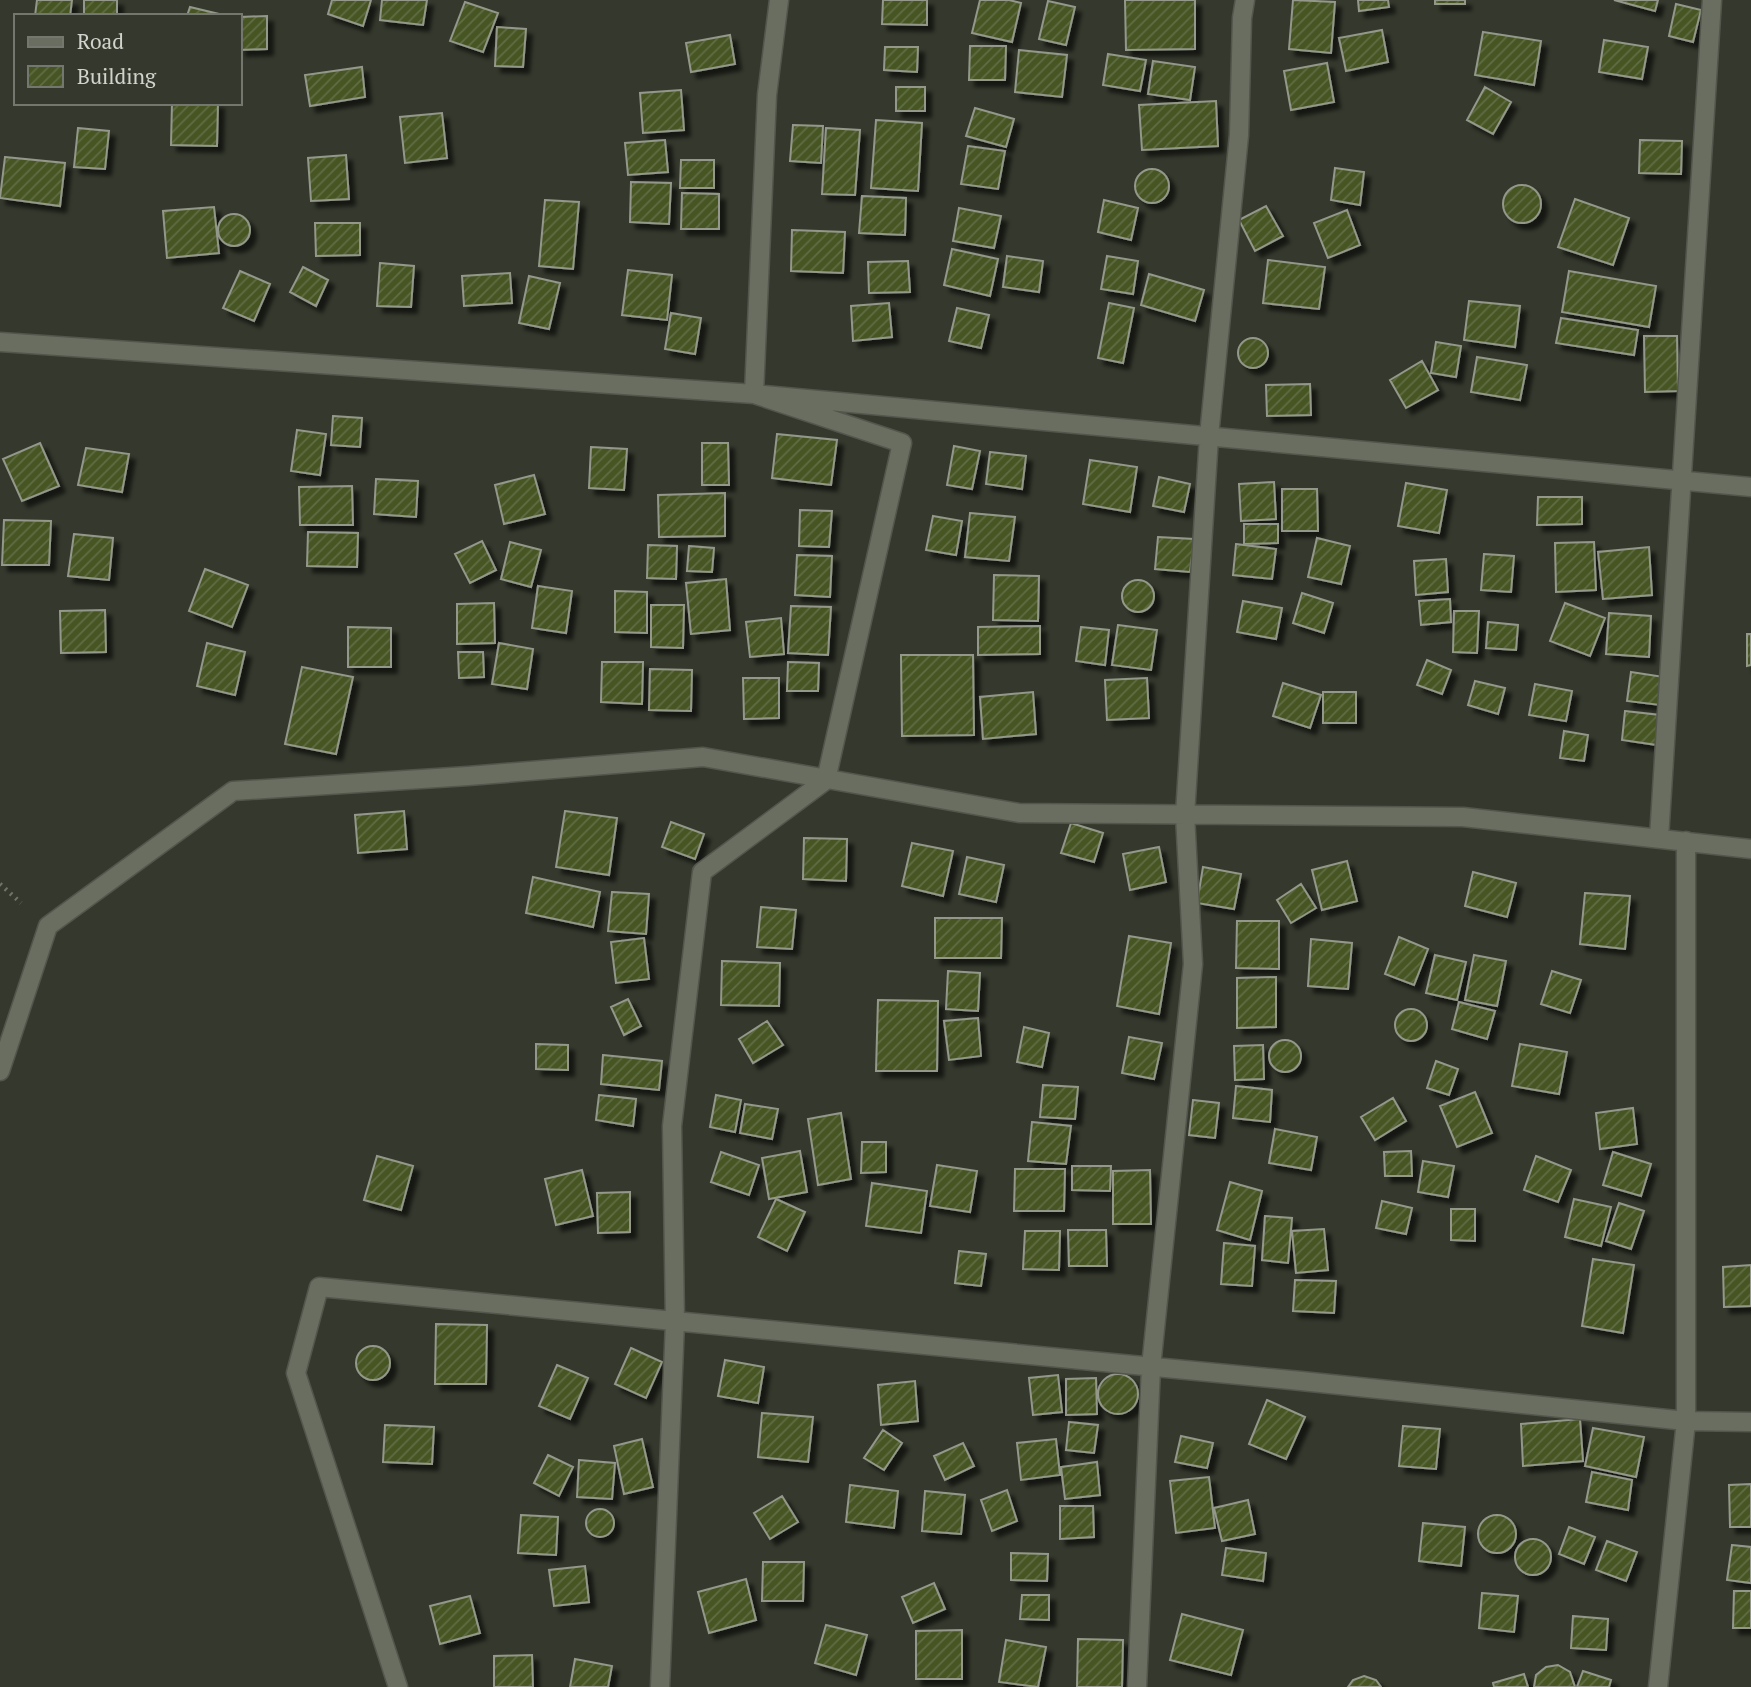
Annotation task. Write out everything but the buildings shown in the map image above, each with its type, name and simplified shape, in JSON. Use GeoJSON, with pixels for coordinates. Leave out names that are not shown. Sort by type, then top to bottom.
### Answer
{"type":"FeatureCollection","features":[{"type":"Feature","properties":{"kind":"street"},"geometry":{"type":"LineString","coordinates":[[754,394],[767,96],[779,0]]}},
{"type":"Feature","properties":{"kind":"street"},"geometry":{"type":"LineString","coordinates":[[1136,1687],[1151,1367],[1193,964],[1185,815],[1209,436],[1239,135],[1242,18],[1245,0]]}},
{"type":"Feature","properties":{"kind":"street"},"geometry":{"type":"LineString","coordinates":[[1659,838],[1712,0]]}},
{"type":"Feature","properties":{"kind":"street"},"geometry":{"type":"LineString","coordinates":[[0,342],[754,394],[1751,487]]}},
{"type":"Feature","properties":{"kind":"street"},"geometry":{"type":"LineString","coordinates":[[660,1687],[675,1322],[672,1126],[702,872],[826,780],[902,443],[754,394]]}},
{"type":"Feature","properties":{"kind":"street"},"geometry":{"type":"LineString","coordinates":[[0,1071],[48,926],[233,791],[703,757],[1019,813],[1463,817],[1751,849]]}},
{"type":"Feature","properties":{"kind":"street"},"geometry":{"type":"LineString","coordinates":[[1658,1687],[1686,1421],[1686,841]]}},
{"type":"Feature","properties":{"kind":"street"},"geometry":{"type":"LineString","coordinates":[[398,1687],[296,1373],[319,1287],[1686,1421],[1751,1422]]}}]}
